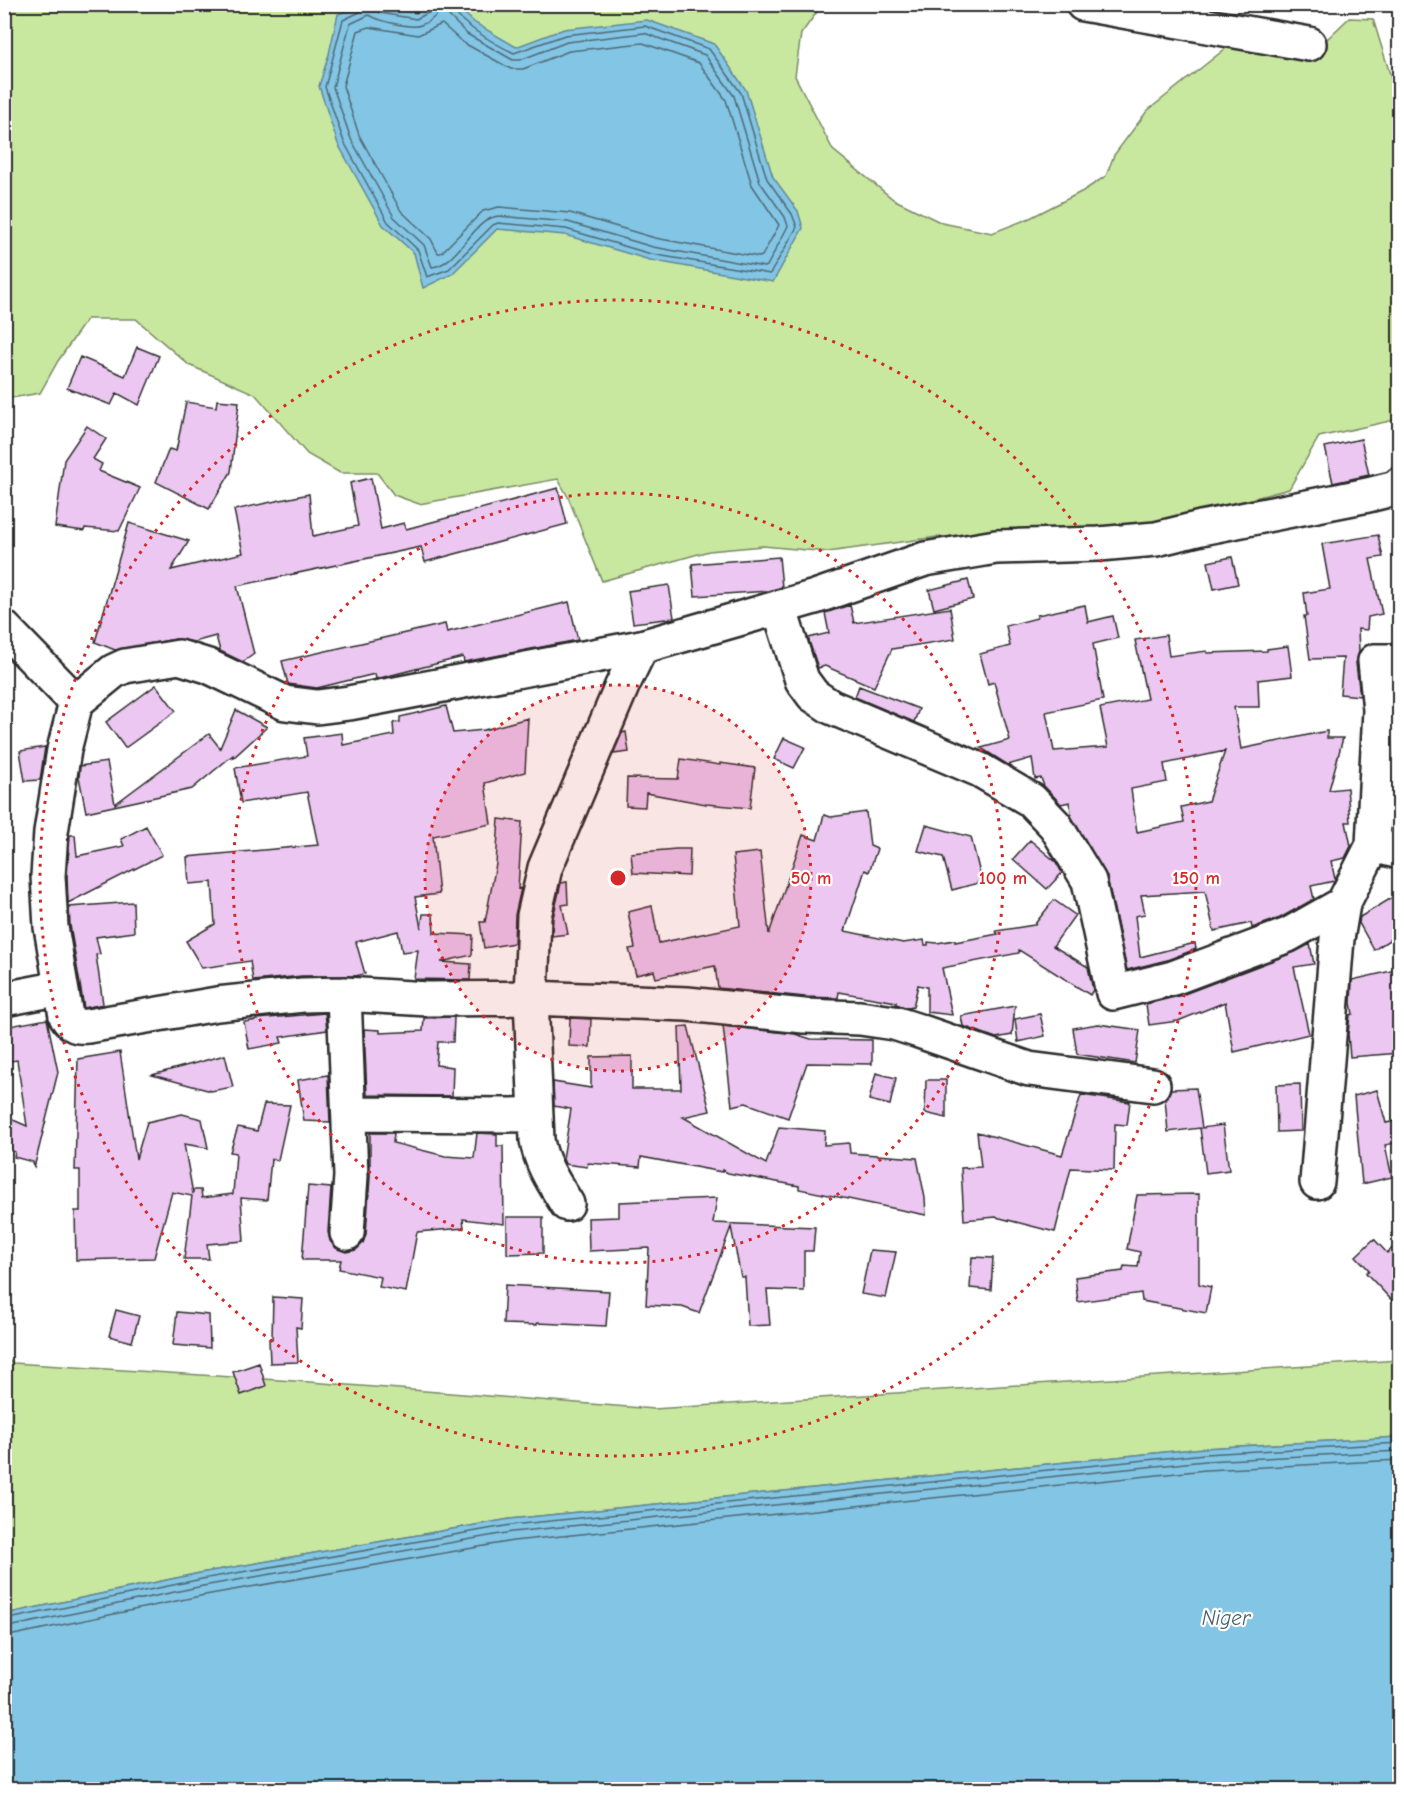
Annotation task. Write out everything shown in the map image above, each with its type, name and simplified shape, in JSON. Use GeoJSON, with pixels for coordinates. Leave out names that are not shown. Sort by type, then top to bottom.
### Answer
{"type":"FeatureCollection","features":[{"type":"Feature","properties":{"kind":"street"},"geometry":{"type":"LineString","coordinates":[[1085,5],[1310,44]]}},
{"type":"Feature","properties":{"kind":"street"},"geometry":{"type":"LineString","coordinates":[[1153,1085],[1029,1069],[894,1023],[860,1018],[804,1016],[687,1004],[531,998],[428,999],[344,994],[303,995],[217,1004],[78,1027],[70,1023],[66,1016],[51,927],[48,876],[51,832],[64,750],[76,702],[114,671],[125,666],[179,657],[208,666],[285,703],[317,707],[349,703],[641,647],[779,608],[925,560],[955,553],[996,547],[1099,544],[1156,539],[1200,528],[1368,495],[1396,488],[1400,484]]}},
{"type":"Feature","properties":{"kind":"street"},"geometry":{"type":"LineString","coordinates":[[779,608],[802,681],[813,695],[831,707],[980,770],[1031,800],[1055,825],[1089,881],[1113,993],[1173,978],[1277,939],[1343,904],[1386,849],[1376,661],[1400,661]]}},
{"type":"Feature","properties":{"kind":"street"},"geometry":{"type":"LineString","coordinates":[[4,628],[76,702]]}},
{"type":"Feature","properties":{"kind":"street"},"geometry":{"type":"LineString","coordinates":[[567,1204],[539,1155],[531,998],[534,916],[545,868],[622,686],[641,647]]}},
{"type":"Feature","properties":{"kind":"street"},"geometry":{"type":"LineString","coordinates":[[1317,1182],[1332,974],[1343,904]]}},
{"type":"Feature","properties":{"kind":"street"},"geometry":{"type":"LineString","coordinates":[[4,999],[61,988]]}},
{"type":"Feature","properties":{"kind":"street"},"geometry":{"type":"LineString","coordinates":[[344,994],[351,1176],[347,1233]]}},
{"type":"Feature","properties":{"kind":"street"},"geometry":{"type":"LineString","coordinates":[[349,1114],[536,1115]]}},
{"type":"Feature","properties":{"kind":"green space"},"geometry":{"type":"Polygon","coordinates":[[[5,5],[822,5],[801,34],[795,76],[833,150],[893,199],[942,223],[992,233],[1030,218],[1083,191],[1106,176],[1114,155],[1147,111],[1250,29],[1327,39],[1349,18],[1373,19],[1399,103],[1399,419],[1319,437],[1289,489],[1104,538],[937,537],[828,552],[763,546],[709,551],[602,581],[568,497],[558,479],[419,504],[394,495],[377,473],[340,473],[307,454],[255,394],[189,365],[136,319],[87,319],[58,361],[40,393],[5,399],[5,5]]]}},
{"type":"Feature","properties":{"kind":"green space"},"geometry":{"type":"Polygon","coordinates":[[[4,1358],[13,1363],[310,1382],[654,1409],[1399,1360],[1399,1437],[1204,1448],[510,1519],[200,1573],[5,1614],[4,1358]]]}},
{"type":"Feature","properties":{"kind":"water"},"geometry":{"type":"Polygon","coordinates":[[[364,5],[416,13],[431,5],[455,5],[475,23],[516,47],[564,29],[647,20],[714,44],[746,90],[773,177],[798,211],[803,228],[773,282],[650,260],[565,235],[497,229],[452,274],[423,288],[414,253],[383,225],[338,144],[319,86],[338,14],[364,5]]]}},
{"type":"Feature","properties":{"kind":"water","name":"Niger"},"geometry":{"type":"Polygon","coordinates":[[[1399,1437],[1399,1789],[5,1789],[5,1614],[200,1573],[510,1519],[1204,1448],[1399,1437]]]}},
{"type":"Feature","properties":{"kind":"building"},"geometry":{"type":"Polygon","coordinates":[[[137,347],[159,356],[139,405],[117,393],[111,405],[67,388],[80,357],[125,376],[137,347]]]}},
{"type":"Feature","properties":{"kind":"building"},"geometry":{"type":"Polygon","coordinates":[[[217,400],[239,402],[231,472],[209,509],[156,482],[169,449],[176,451],[186,402],[216,407],[217,400]]]}},
{"type":"Feature","properties":{"kind":"building"},"geometry":{"type":"Polygon","coordinates":[[[87,426],[106,439],[93,459],[102,464],[99,471],[140,488],[119,531],[85,528],[84,531],[55,527],[64,460],[87,426]]]}},
{"type":"Feature","properties":{"kind":"building"},"geometry":{"type":"Polygon","coordinates":[[[1361,439],[1369,475],[1333,483],[1325,447],[1361,439]]]}},
{"type":"Feature","properties":{"kind":"building"},"geometry":{"type":"Polygon","coordinates":[[[371,478],[381,529],[404,523],[406,529],[558,488],[567,524],[425,562],[421,547],[237,586],[254,654],[243,662],[220,651],[216,636],[194,642],[176,639],[115,650],[95,642],[129,523],[189,541],[171,570],[243,553],[234,510],[309,494],[313,536],[358,526],[350,483],[371,478]]]}},
{"type":"Feature","properties":{"kind":"building"},"geometry":{"type":"Polygon","coordinates":[[[1378,535],[1383,557],[1370,559],[1382,614],[1368,617],[1367,630],[1358,629],[1359,652],[1356,663],[1360,696],[1340,694],[1343,658],[1310,659],[1304,616],[1307,616],[1304,593],[1330,589],[1322,544],[1378,535]]]}},
{"type":"Feature","properties":{"kind":"building"},"geometry":{"type":"Polygon","coordinates":[[[779,557],[782,587],[769,591],[695,596],[692,564],[779,557]]]}},
{"type":"Feature","properties":{"kind":"building"},"geometry":{"type":"Polygon","coordinates":[[[1232,557],[1238,584],[1214,589],[1208,562],[1232,557]]]}},
{"type":"Feature","properties":{"kind":"building"},"geometry":{"type":"Polygon","coordinates":[[[968,580],[973,599],[934,609],[929,590],[968,580]]]}},
{"type":"Feature","properties":{"kind":"building"},"geometry":{"type":"Polygon","coordinates":[[[669,585],[674,618],[633,623],[628,591],[669,585]]]}},
{"type":"Feature","properties":{"kind":"building"},"geometry":{"type":"Polygon","coordinates":[[[569,602],[578,640],[464,662],[463,657],[376,679],[375,674],[317,688],[288,684],[282,661],[445,624],[447,632],[569,602]]]}},
{"type":"Feature","properties":{"kind":"building"},"geometry":{"type":"Polygon","coordinates":[[[850,605],[854,623],[950,608],[955,639],[892,649],[874,687],[825,666],[818,668],[808,638],[829,633],[825,613],[850,605]]]}},
{"type":"Feature","properties":{"kind":"building"},"geometry":{"type":"Polygon","coordinates":[[[1085,605],[1088,622],[1113,616],[1118,638],[1093,644],[1103,700],[1046,712],[1054,751],[1108,747],[1100,708],[1147,699],[1135,640],[1166,635],[1169,656],[1207,651],[1207,653],[1267,651],[1267,649],[1288,646],[1292,676],[1258,680],[1259,707],[1234,707],[1241,749],[1327,731],[1327,738],[1343,738],[1329,790],[1347,788],[1350,822],[1346,822],[1351,846],[1345,858],[1331,861],[1334,881],[1311,886],[1314,899],[1280,918],[1252,928],[1251,923],[1214,931],[1205,891],[1141,895],[1145,914],[1135,916],[1140,957],[1195,943],[1196,949],[1167,960],[1127,970],[1107,877],[1071,816],[1070,802],[1061,804],[1044,786],[1041,778],[1035,779],[1032,758],[1008,765],[981,748],[1010,740],[994,682],[988,684],[980,654],[1010,646],[1006,626],[1037,618],[1037,615],[1085,605]],[[1225,751],[1164,764],[1167,782],[1131,789],[1137,832],[1184,822],[1181,807],[1208,801],[1225,751]]]}},
{"type":"Feature","properties":{"kind":"building"},"geometry":{"type":"Polygon","coordinates":[[[156,685],[176,711],[125,748],[106,722],[156,685]]]}},
{"type":"Feature","properties":{"kind":"building"},"geometry":{"type":"Polygon","coordinates":[[[859,686],[919,709],[914,722],[855,697],[859,686]]]}},
{"type":"Feature","properties":{"kind":"building"},"geometry":{"type":"Polygon","coordinates":[[[446,706],[453,733],[484,730],[528,718],[525,772],[485,783],[491,824],[433,836],[439,894],[415,897],[421,928],[423,914],[433,914],[434,933],[473,935],[472,955],[441,962],[471,964],[470,980],[414,979],[418,950],[402,952],[398,931],[356,942],[365,974],[355,976],[302,976],[253,981],[250,961],[202,968],[186,941],[215,924],[212,882],[189,884],[187,857],[318,845],[307,792],[241,803],[235,768],[307,756],[304,738],[342,733],[343,745],[394,735],[393,723],[400,722],[400,717],[446,706]]]}},
{"type":"Feature","properties":{"kind":"building"},"geometry":{"type":"Polygon","coordinates":[[[236,710],[267,727],[233,758],[233,755],[192,789],[86,812],[79,777],[80,766],[107,762],[115,804],[209,734],[220,748],[236,710]]]}},
{"type":"Feature","properties":{"kind":"building"},"geometry":{"type":"Polygon","coordinates":[[[626,732],[629,752],[613,754],[622,733],[626,732]]]}},
{"type":"Feature","properties":{"kind":"building"},"geometry":{"type":"Polygon","coordinates":[[[784,738],[805,747],[794,768],[774,759],[784,738]]]}},
{"type":"Feature","properties":{"kind":"building"},"geometry":{"type":"Polygon","coordinates":[[[45,747],[40,780],[25,781],[20,751],[45,747]]]}},
{"type":"Feature","properties":{"kind":"building"},"geometry":{"type":"Polygon","coordinates":[[[681,759],[755,768],[750,808],[706,804],[646,793],[645,807],[626,806],[627,778],[678,779],[681,759]]]}},
{"type":"Feature","properties":{"kind":"building"},"geometry":{"type":"Polygon","coordinates":[[[866,812],[870,846],[877,849],[869,872],[865,870],[845,931],[903,943],[924,940],[925,945],[928,945],[928,942],[955,940],[955,942],[998,934],[996,931],[1034,925],[1054,900],[1075,915],[1053,946],[1088,967],[1093,990],[1090,995],[1019,950],[1019,953],[942,968],[952,1015],[927,1012],[927,987],[918,985],[913,1007],[908,1008],[896,1002],[839,992],[838,998],[805,997],[718,988],[715,966],[656,978],[654,971],[636,975],[629,949],[635,948],[628,912],[652,906],[659,943],[740,926],[733,855],[760,852],[769,934],[803,835],[817,840],[824,815],[831,817],[866,812]]]}},
{"type":"Feature","properties":{"kind":"building"},"geometry":{"type":"Polygon","coordinates":[[[499,819],[522,822],[518,889],[521,888],[515,915],[514,943],[484,948],[480,922],[485,922],[496,864],[499,819]]]}},
{"type":"Feature","properties":{"kind":"building"},"geometry":{"type":"Polygon","coordinates":[[[926,825],[971,837],[982,882],[952,890],[943,857],[918,851],[926,825]]]}},
{"type":"Feature","properties":{"kind":"building"},"geometry":{"type":"Polygon","coordinates":[[[146,826],[162,855],[68,903],[70,835],[75,835],[77,856],[124,846],[121,839],[146,826]]]}},
{"type":"Feature","properties":{"kind":"building"},"geometry":{"type":"Polygon","coordinates":[[[1030,840],[1056,862],[1062,873],[1047,889],[1013,859],[1030,840]]]}},
{"type":"Feature","properties":{"kind":"building"},"geometry":{"type":"Polygon","coordinates":[[[690,849],[689,876],[633,873],[631,853],[690,849]]]}},
{"type":"Feature","properties":{"kind":"building"},"geometry":{"type":"Polygon","coordinates":[[[567,882],[568,904],[562,905],[568,934],[552,936],[553,918],[561,883],[567,882]]]}},
{"type":"Feature","properties":{"kind":"building"},"geometry":{"type":"Polygon","coordinates":[[[1400,893],[1400,933],[1374,950],[1359,923],[1360,917],[1400,893]]]}},
{"type":"Feature","properties":{"kind":"building"},"geometry":{"type":"Polygon","coordinates":[[[133,902],[134,932],[96,937],[100,954],[96,955],[103,1004],[84,1008],[69,907],[133,902]]]}},
{"type":"Feature","properties":{"kind":"building"},"geometry":{"type":"Polygon","coordinates":[[[1310,944],[1314,964],[1294,967],[1309,1034],[1234,1052],[1225,1002],[1178,1021],[1149,1025],[1146,1004],[1179,996],[1295,952],[1310,944]]]}},
{"type":"Feature","properties":{"kind":"building"},"geometry":{"type":"Polygon","coordinates":[[[1400,969],[1400,1053],[1350,1057],[1348,1034],[1350,1015],[1353,1014],[1352,980],[1400,969]]]}},
{"type":"Feature","properties":{"kind":"building"},"geometry":{"type":"Polygon","coordinates":[[[1015,1006],[1012,1035],[996,1038],[963,1026],[961,1016],[1015,1006]]]}},
{"type":"Feature","properties":{"kind":"building"},"geometry":{"type":"Polygon","coordinates":[[[325,1013],[327,1030],[280,1037],[282,1043],[249,1049],[244,1022],[325,1013]]]}},
{"type":"Feature","properties":{"kind":"building"},"geometry":{"type":"Polygon","coordinates":[[[1040,1014],[1045,1036],[1018,1042],[1015,1019],[1040,1014]]]}},
{"type":"Feature","properties":{"kind":"building"},"geometry":{"type":"Polygon","coordinates":[[[454,1017],[453,1042],[438,1042],[436,1065],[453,1067],[452,1096],[367,1095],[364,1029],[380,1030],[380,1033],[423,1031],[424,1018],[454,1017]]]}},
{"type":"Feature","properties":{"kind":"building"},"geometry":{"type":"Polygon","coordinates":[[[570,1018],[591,1019],[590,1047],[569,1046],[570,1018]]]}},
{"type":"Feature","properties":{"kind":"building"},"geometry":{"type":"Polygon","coordinates":[[[47,1019],[58,1072],[34,1168],[33,1162],[14,1157],[15,1152],[4,1148],[4,1116],[27,1126],[17,1060],[4,1062],[4,1027],[47,1019]]]}},
{"type":"Feature","properties":{"kind":"building"},"geometry":{"type":"Polygon","coordinates":[[[1098,1024],[1140,1030],[1135,1063],[1077,1054],[1073,1028],[1098,1024]]]}},
{"type":"Feature","properties":{"kind":"building"},"geometry":{"type":"Polygon","coordinates":[[[688,1026],[710,1111],[683,1117],[766,1164],[779,1127],[825,1131],[824,1145],[849,1143],[850,1153],[917,1158],[926,1215],[799,1189],[799,1186],[722,1170],[722,1172],[641,1157],[640,1167],[588,1163],[587,1167],[565,1164],[563,1159],[571,1109],[554,1106],[553,1082],[591,1088],[591,1057],[632,1056],[632,1089],[681,1089],[679,1027],[688,1026]]]}},
{"type":"Feature","properties":{"kind":"building"},"geometry":{"type":"Polygon","coordinates":[[[723,1026],[795,1034],[811,1039],[872,1040],[872,1064],[807,1063],[788,1118],[746,1103],[732,1106],[723,1026]]]}},
{"type":"Feature","properties":{"kind":"building"},"geometry":{"type":"Polygon","coordinates":[[[120,1052],[136,1159],[147,1122],[182,1114],[202,1119],[208,1148],[184,1144],[193,1194],[193,1190],[201,1190],[202,1198],[233,1194],[236,1153],[230,1152],[238,1127],[257,1131],[264,1104],[290,1105],[278,1160],[271,1159],[267,1200],[241,1198],[244,1241],[207,1244],[209,1259],[184,1259],[192,1196],[172,1192],[154,1258],[76,1260],[75,1211],[80,1211],[80,1170],[75,1170],[78,1059],[120,1052]]]}},
{"type":"Feature","properties":{"kind":"building"},"geometry":{"type":"Polygon","coordinates":[[[225,1055],[233,1087],[211,1091],[152,1075],[225,1055]]]}},
{"type":"Feature","properties":{"kind":"building"},"geometry":{"type":"Polygon","coordinates":[[[876,1073],[896,1078],[890,1105],[869,1100],[876,1073]]]}},
{"type":"Feature","properties":{"kind":"building"},"geometry":{"type":"Polygon","coordinates":[[[328,1075],[330,1122],[304,1121],[298,1080],[328,1075]]]}},
{"type":"Feature","properties":{"kind":"building"},"geometry":{"type":"Polygon","coordinates":[[[926,1080],[946,1080],[946,1118],[925,1113],[926,1080]]]}},
{"type":"Feature","properties":{"kind":"building"},"geometry":{"type":"Polygon","coordinates":[[[1300,1084],[1301,1131],[1277,1132],[1276,1085],[1300,1084]]]}},
{"type":"Feature","properties":{"kind":"building"},"geometry":{"type":"Polygon","coordinates":[[[1196,1088],[1202,1128],[1223,1125],[1229,1170],[1206,1173],[1200,1128],[1168,1132],[1165,1099],[1171,1089],[1196,1088]]]}},
{"type":"Feature","properties":{"kind":"building"},"geometry":{"type":"Polygon","coordinates":[[[1377,1090],[1386,1123],[1400,1120],[1400,1142],[1385,1145],[1392,1177],[1362,1184],[1354,1096],[1377,1090]]]}},
{"type":"Feature","properties":{"kind":"building"},"geometry":{"type":"Polygon","coordinates":[[[1081,1095],[1130,1102],[1127,1125],[1115,1124],[1114,1170],[1071,1168],[1055,1232],[996,1217],[964,1220],[961,1168],[981,1167],[977,1132],[1062,1155],[1081,1095]]]}},
{"type":"Feature","properties":{"kind":"building"},"geometry":{"type":"Polygon","coordinates":[[[370,1133],[394,1133],[393,1143],[445,1156],[474,1158],[477,1133],[497,1134],[497,1146],[503,1146],[504,1224],[463,1219],[464,1228],[417,1232],[406,1292],[379,1287],[381,1277],[339,1269],[341,1260],[302,1260],[308,1186],[331,1188],[328,1232],[330,1241],[336,1248],[346,1252],[356,1250],[363,1243],[366,1234],[370,1177],[370,1133]]]}},
{"type":"Feature","properties":{"kind":"building"},"geometry":{"type":"Polygon","coordinates":[[[1199,1194],[1199,1284],[1211,1287],[1206,1313],[1142,1301],[1141,1293],[1078,1302],[1075,1277],[1123,1271],[1124,1266],[1138,1267],[1140,1252],[1127,1249],[1137,1195],[1199,1194]]]}},
{"type":"Feature","properties":{"kind":"building"},"geometry":{"type":"Polygon","coordinates":[[[717,1198],[713,1223],[815,1227],[813,1251],[804,1251],[804,1291],[767,1290],[770,1325],[748,1326],[745,1277],[741,1277],[731,1227],[699,1313],[682,1307],[646,1305],[649,1248],[589,1251],[588,1218],[619,1217],[619,1202],[717,1198]]]}},
{"type":"Feature","properties":{"kind":"building"},"geometry":{"type":"Polygon","coordinates":[[[507,1217],[543,1217],[543,1253],[507,1254],[507,1217]]]}},
{"type":"Feature","properties":{"kind":"building"},"geometry":{"type":"Polygon","coordinates":[[[1374,1239],[1387,1253],[1400,1241],[1400,1309],[1366,1273],[1369,1270],[1356,1256],[1374,1239]]]}},
{"type":"Feature","properties":{"kind":"building"},"geometry":{"type":"Polygon","coordinates":[[[870,1250],[896,1252],[886,1298],[861,1294],[870,1250]]]}},
{"type":"Feature","properties":{"kind":"building"},"geometry":{"type":"Polygon","coordinates":[[[972,1257],[993,1258],[991,1290],[970,1288],[972,1257]]]}},
{"type":"Feature","properties":{"kind":"building"},"geometry":{"type":"Polygon","coordinates":[[[505,1285],[609,1291],[606,1326],[503,1324],[505,1285]]]}},
{"type":"Feature","properties":{"kind":"building"},"geometry":{"type":"Polygon","coordinates":[[[273,1297],[303,1299],[301,1328],[296,1327],[298,1362],[270,1363],[269,1339],[272,1339],[273,1297]]]}},
{"type":"Feature","properties":{"kind":"building"},"geometry":{"type":"Polygon","coordinates":[[[116,1310],[139,1316],[132,1342],[109,1336],[116,1310]]]}},
{"type":"Feature","properties":{"kind":"building"},"geometry":{"type":"Polygon","coordinates":[[[177,1312],[209,1315],[210,1348],[173,1345],[177,1312]]]}},
{"type":"Feature","properties":{"kind":"building"},"geometry":{"type":"Polygon","coordinates":[[[259,1363],[266,1386],[241,1395],[233,1372],[259,1363]]]}}]}
